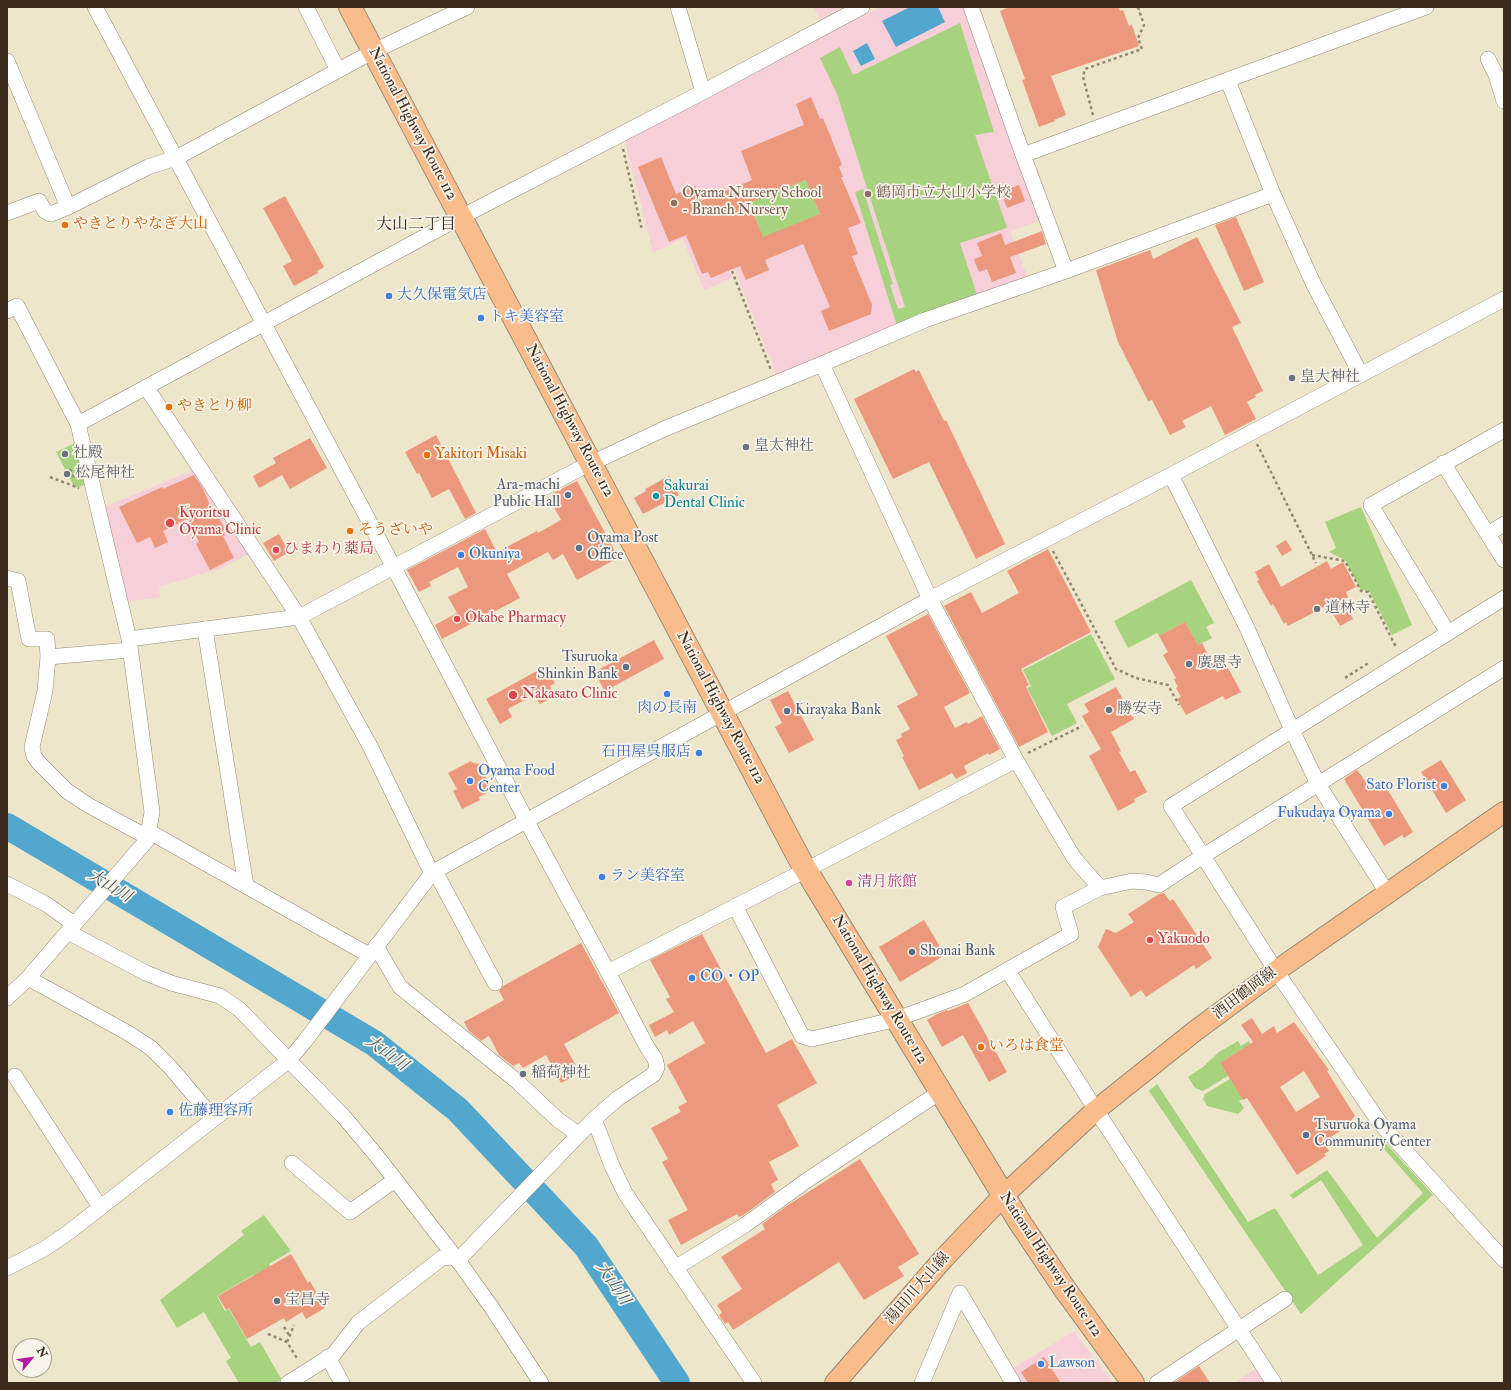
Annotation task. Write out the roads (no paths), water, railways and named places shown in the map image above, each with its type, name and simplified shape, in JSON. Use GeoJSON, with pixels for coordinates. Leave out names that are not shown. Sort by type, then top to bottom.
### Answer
{"type":"FeatureCollection","features":[{"type":"Feature","properties":{"kind":"highway","name":"National Highway Route 112"},"geometry":{"type":"LineString","coordinates":[[350,7],[722,714],[806,870],[1003,1196],[1064,1288],[1133,1383]]}},
{"type":"Feature","properties":{"kind":"main road","name":"酒田鶴岡線"},"geometry":{"type":"LineString","coordinates":[[1003,1196],[1096,1110],[1195,1031],[1276,971],[1504,812]]}},
{"type":"Feature","properties":{"kind":"main road","name":"湯田川大山線"},"geometry":{"type":"LineString","coordinates":[[835,1383],[944,1258],[1003,1196]]}},
{"type":"Feature","properties":{"kind":"street"},"geometry":{"type":"LineString","coordinates":[[95,7],[393,566],[527,822],[647,1047],[655,1058],[657,1067],[654,1074],[617,1098],[575,1137],[462,1256],[442,1258],[358,1323],[334,1354],[288,1383]]}},
{"type":"Feature","properties":{"kind":"street"},"geometry":{"type":"LineString","coordinates":[[306,7],[338,70]]}},
{"type":"Feature","properties":{"kind":"street"},"geometry":{"type":"LineString","coordinates":[[7,213],[39,201],[45,211],[51,214],[68,207],[148,167],[176,158],[374,51],[467,7]]}},
{"type":"Feature","properties":{"kind":"street"},"geometry":{"type":"LineString","coordinates":[[678,7],[703,92]]}},
{"type":"Feature","properties":{"kind":"street"},"geometry":{"type":"LineString","coordinates":[[78,424],[461,217],[703,92],[862,7]]}},
{"type":"Feature","properties":{"kind":"street"},"geometry":{"type":"LineString","coordinates":[[971,7],[1066,271]]}},
{"type":"Feature","properties":{"kind":"street"},"geometry":{"type":"LineString","coordinates":[[1023,155],[1228,81],[1426,7]]}},
{"type":"Feature","properties":{"kind":"street"},"geometry":{"type":"LineString","coordinates":[[1488,59],[1496,75],[1504,101]]}},
{"type":"Feature","properties":{"kind":"street"},"geometry":{"type":"LineString","coordinates":[[7,61],[68,207]]}},
{"type":"Feature","properties":{"kind":"street"},"geometry":{"type":"LineString","coordinates":[[1228,81],[1272,194],[1313,283],[1361,375]]}},
{"type":"Feature","properties":{"kind":"street"},"geometry":{"type":"LineString","coordinates":[[48,657],[129,644],[205,629],[299,617],[393,566],[591,463],[664,429],[925,320],[1066,271],[1272,194]]}},
{"type":"Feature","properties":{"kind":"street"},"geometry":{"type":"LineString","coordinates":[[7,1268],[44,1249],[288,1061],[305,1041],[433,873],[930,599],[1252,433],[1504,299]]}},
{"type":"Feature","properties":{"kind":"street"},"geometry":{"type":"LineString","coordinates":[[7,312],[18,306],[78,424],[129,644],[152,812],[147,836],[28,978],[7,998]]}},
{"type":"Feature","properties":{"kind":"street"},"geometry":{"type":"LineString","coordinates":[[822,364],[930,599],[1016,760],[1074,858],[1100,888]]}},
{"type":"Feature","properties":{"kind":"street"},"geometry":{"type":"LineString","coordinates":[[146,387],[299,617],[370,746],[433,873],[495,983]]}},
{"type":"Feature","properties":{"kind":"street"},"geometry":{"type":"LineString","coordinates":[[1448,633],[1371,505],[1443,463],[1504,430]]}},
{"type":"Feature","properties":{"kind":"street"},"geometry":{"type":"LineString","coordinates":[[1443,463],[1504,560]]}},
{"type":"Feature","properties":{"kind":"street"},"geometry":{"type":"LineString","coordinates":[[1171,475],[1247,628],[1292,730],[1318,784],[1388,894]]}},
{"type":"Feature","properties":{"kind":"street"},"geometry":{"type":"LineString","coordinates":[[1488,534],[1504,524]]}},
{"type":"Feature","properties":{"kind":"street"},"geometry":{"type":"LineString","coordinates":[[7,578],[18,581],[29,639],[47,639],[48,657],[45,691],[32,747],[34,756],[39,763],[67,790],[88,805],[246,886],[370,955],[400,987],[506,1073],[575,1137]]}},
{"type":"Feature","properties":{"kind":"street"},"geometry":{"type":"LineString","coordinates":[[1504,598],[1171,806],[1276,971],[1380,1123],[1504,1260]]}},
{"type":"Feature","properties":{"kind":"street"},"geometry":{"type":"LineString","coordinates":[[205,629],[246,886]]}},
{"type":"Feature","properties":{"kind":"street"},"geometry":{"type":"LineString","coordinates":[[735,906],[802,1036],[812,1040],[897,1019],[965,994],[1071,934],[1063,907],[1100,888],[1132,881],[1159,885],[1504,668]]}},
{"type":"Feature","properties":{"kind":"street"},"geometry":{"type":"LineString","coordinates":[[608,972],[1016,760]]}},
{"type":"Feature","properties":{"kind":"street"},"geometry":{"type":"LineString","coordinates":[[7,884],[46,904],[71,928],[146,973],[171,983],[220,996],[239,1009],[288,1061],[344,1116],[455,1257],[492,1308],[541,1383]]}},
{"type":"Feature","properties":{"kind":"street"},"geometry":{"type":"LineString","coordinates":[[1008,971],[1096,1110],[1274,1383]]}},
{"type":"Feature","properties":{"kind":"street"},"geometry":{"type":"LineString","coordinates":[[28,978],[128,1033],[151,1048],[214,1119]]}},
{"type":"Feature","properties":{"kind":"street"},"geometry":{"type":"LineString","coordinates":[[15,1076],[100,1207]]}},
{"type":"Feature","properties":{"kind":"street"},"geometry":{"type":"LineString","coordinates":[[675,1268],[745,1225],[806,1181],[940,1092]]}},
{"type":"Feature","properties":{"kind":"street"},"geometry":{"type":"LineString","coordinates":[[594,1119],[624,1193],[754,1383]]}},
{"type":"Feature","properties":{"kind":"street"},"geometry":{"type":"LineString","coordinates":[[292,1163],[350,1212],[395,1180]]}},
{"type":"Feature","properties":{"kind":"street"},"geometry":{"type":"LineString","coordinates":[[922,1383],[960,1293],[1014,1383]]}},
{"type":"Feature","properties":{"kind":"street"},"geometry":{"type":"LineString","coordinates":[[1157,1383],[1285,1299]]}},
{"type":"Feature","properties":{"kind":"street"},"geometry":{"type":"LineString","coordinates":[[328,1357],[342,1383]]}},
{"type":"Feature","properties":{"kind":"water"},"geometry":{"type":"Polygon","coordinates":[[[910,7],[938,7],[945,22],[896,47],[882,21],[910,7]]]}},
{"type":"Feature","properties":{"kind":"water"},"geometry":{"type":"Polygon","coordinates":[[[867,43],[875,59],[861,66],[853,51],[867,43]]]}},
{"type":"Feature","properties":{"kind":"waterway","name":"大山川"},"geometry":{"type":"LineString","coordinates":[[7,826],[374,1043],[458,1110],[586,1246],[677,1383]]}},
{"type":"Feature","properties":{"kind":"place","name":"鶴岡市立大山小学校"},"geometry":{"type":"Point","coordinates":[868,194]}},
{"type":"Feature","properties":{"kind":"place","name":"Oyama Nursery School - Branch Nursery"},"geometry":{"type":"Point","coordinates":[674,203]}},
{"type":"Feature","properties":{"kind":"place","name":"やきとりやなぎ大山"},"geometry":{"type":"Point","coordinates":[65,225]}},
{"type":"Feature","properties":{"kind":"place","name":"大久保電気店"},"geometry":{"type":"Point","coordinates":[389,296]}},
{"type":"Feature","properties":{"kind":"place","name":"トキ美容室"},"geometry":{"type":"Point","coordinates":[481,318]}},
{"type":"Feature","properties":{"kind":"place","name":"皇大神社"},"geometry":{"type":"Point","coordinates":[1292,378]}},
{"type":"Feature","properties":{"kind":"place","name":"やきとり柳"},"geometry":{"type":"Point","coordinates":[169,407]}},
{"type":"Feature","properties":{"kind":"place","name":"皇太神社"},"geometry":{"type":"Point","coordinates":[746,447]}},
{"type":"Feature","properties":{"kind":"place","name":"社殿"},"geometry":{"type":"Point","coordinates":[65,454]}},
{"type":"Feature","properties":{"kind":"place","name":"Yakitori Misaki"},"geometry":{"type":"Point","coordinates":[427,455]}},
{"type":"Feature","properties":{"kind":"place","name":"松尾神社"},"geometry":{"type":"Point","coordinates":[67,474]}},
{"type":"Feature","properties":{"kind":"place","name":"Ara-machi Public Hall"},"geometry":{"type":"Point","coordinates":[568,495]}},
{"type":"Feature","properties":{"kind":"place","name":"Sakurai Dental Clinic"},"geometry":{"type":"Point","coordinates":[656,496]}},
{"type":"Feature","properties":{"kind":"place","name":"Kyoritsu Oyama Clinic"},"geometry":{"type":"Point","coordinates":[170,523]}},
{"type":"Feature","properties":{"kind":"place","name":"そうざいや"},"geometry":{"type":"Point","coordinates":[350,531]}},
{"type":"Feature","properties":{"kind":"place","name":"Oyama Post Office"},"geometry":{"type":"Point","coordinates":[579,548]}},
{"type":"Feature","properties":{"kind":"place","name":"ひまわり薬局"},"geometry":{"type":"Point","coordinates":[276,550]}},
{"type":"Feature","properties":{"kind":"place","name":"Okuniya"},"geometry":{"type":"Point","coordinates":[461,555]}},
{"type":"Feature","properties":{"kind":"place","name":"道林寺"},"geometry":{"type":"Point","coordinates":[1317,609]}},
{"type":"Feature","properties":{"kind":"place","name":"Okabe Pharmacy"},"geometry":{"type":"Point","coordinates":[457,619]}},
{"type":"Feature","properties":{"kind":"place","name":"廣恩寺"},"geometry":{"type":"Point","coordinates":[1189,664]}},
{"type":"Feature","properties":{"kind":"place","name":"Tsuruoka Shinkin Bank"},"geometry":{"type":"Point","coordinates":[626,667]}},
{"type":"Feature","properties":{"kind":"place","name":"肉の長南"},"geometry":{"type":"Point","coordinates":[667,694]}},
{"type":"Feature","properties":{"kind":"place","name":"Nakasato Clinic"},"geometry":{"type":"Point","coordinates":[513,695]}},
{"type":"Feature","properties":{"kind":"place","name":"勝安寺"},"geometry":{"type":"Point","coordinates":[1109,710]}},
{"type":"Feature","properties":{"kind":"place","name":"Kirayaka Bank"},"geometry":{"type":"Point","coordinates":[787,711]}},
{"type":"Feature","properties":{"kind":"place","name":"石田屋呉服店"},"geometry":{"type":"Point","coordinates":[699,753]}},
{"type":"Feature","properties":{"kind":"place","name":"Oyama Food Center"},"geometry":{"type":"Point","coordinates":[470,781]}},
{"type":"Feature","properties":{"kind":"place","name":"Sato Florist"},"geometry":{"type":"Point","coordinates":[1444,786]}},
{"type":"Feature","properties":{"kind":"place","name":"Fukudaya Oyama"},"geometry":{"type":"Point","coordinates":[1389,814]}},
{"type":"Feature","properties":{"kind":"place","name":"ラン美容室"},"geometry":{"type":"Point","coordinates":[602,877]}},
{"type":"Feature","properties":{"kind":"place","name":"清月旅館"},"geometry":{"type":"Point","coordinates":[849,883]}},
{"type":"Feature","properties":{"kind":"place","name":"Yakuodo"},"geometry":{"type":"Point","coordinates":[1150,940]}},
{"type":"Feature","properties":{"kind":"place","name":"Shonai Bank"},"geometry":{"type":"Point","coordinates":[912,952]}},
{"type":"Feature","properties":{"kind":"place","name":"CO・OP"},"geometry":{"type":"Point","coordinates":[692,978]}},
{"type":"Feature","properties":{"kind":"place","name":"いろは食堂"},"geometry":{"type":"Point","coordinates":[981,1047]}},
{"type":"Feature","properties":{"kind":"place","name":"稲荷神社"},"geometry":{"type":"Point","coordinates":[523,1074]}},
{"type":"Feature","properties":{"kind":"place","name":"佐藤理容所"},"geometry":{"type":"Point","coordinates":[170,1112]}},
{"type":"Feature","properties":{"kind":"place","name":"Tsuruoka Oyama Community Center"},"geometry":{"type":"Point","coordinates":[1306,1135]}},
{"type":"Feature","properties":{"kind":"place","name":"宝昌寺"},"geometry":{"type":"Point","coordinates":[277,1301]}},
{"type":"Feature","properties":{"kind":"place","name":"Lawson"},"geometry":{"type":"Point","coordinates":[1041,1364]}},
{"type":"Feature","properties":{"kind":"district","name":"大山二丁目"},"geometry":{"type":"Point","coordinates":[416,226]}}]}
